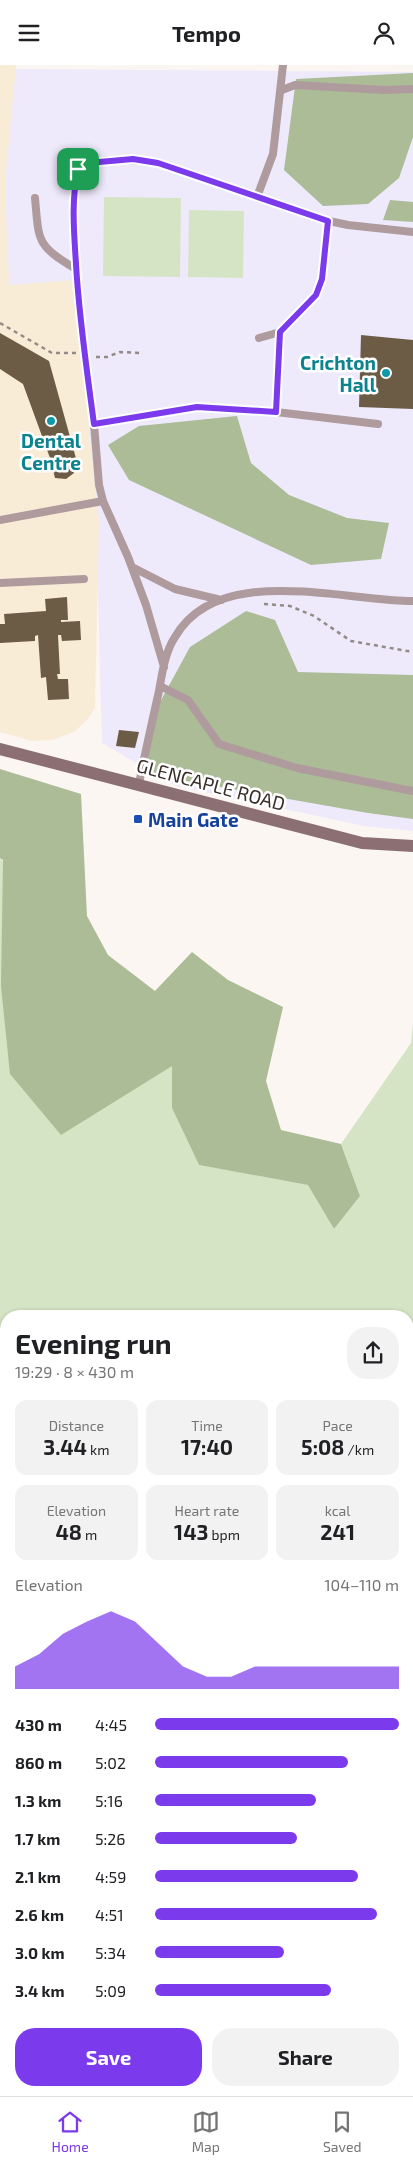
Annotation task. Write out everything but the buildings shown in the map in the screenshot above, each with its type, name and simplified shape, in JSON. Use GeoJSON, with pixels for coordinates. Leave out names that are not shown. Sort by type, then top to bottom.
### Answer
{"type":"FeatureCollection","features":[{"type":"Feature","properties":{"kind":"main road","name":"GLENCAPLE ROAD"},"geometry":{"type":"LineString","coordinates":[[0,749],[362,843],[413,846]]}},
{"type":"Feature","properties":{"kind":"lane"},"geometry":{"type":"LineString","coordinates":[[257,197],[273,154],[282,90],[283,65]]}},
{"type":"Feature","properties":{"kind":"lane"},"geometry":{"type":"LineString","coordinates":[[282,90],[295,85],[384,90],[413,89]]}},
{"type":"Feature","properties":{"kind":"lane"},"geometry":{"type":"LineString","coordinates":[[164,667],[132,567],[102,501],[76,269],[73,221],[74,190],[78,169],[88,163],[133,159],[158,163],[328,221],[348,225],[413,231]]}},
{"type":"Feature","properties":{"kind":"lane"},"geometry":{"type":"LineString","coordinates":[[35,198],[38,234],[49,251],[76,269]]}},
{"type":"Feature","properties":{"kind":"lane"},"geometry":{"type":"LineString","coordinates":[[259,338],[280,332],[316,295],[322,279],[328,221]]}},
{"type":"Feature","properties":{"kind":"lane"},"geometry":{"type":"LineString","coordinates":[[276,412],[280,332]]}},
{"type":"Feature","properties":{"kind":"lane"},"geometry":{"type":"LineString","coordinates":[[94,424],[197,407],[276,412],[378,424]]}},
{"type":"Feature","properties":{"kind":"lane"},"geometry":{"type":"LineString","coordinates":[[0,520],[102,501]]}},
{"type":"Feature","properties":{"kind":"lane"},"geometry":{"type":"LineString","coordinates":[[132,567],[175,589],[221,599]]}},
{"type":"Feature","properties":{"kind":"lane"},"geometry":{"type":"LineString","coordinates":[[0,583],[84,579]]}},
{"type":"Feature","properties":{"kind":"lane"},"geometry":{"type":"LineString","coordinates":[[138,784],[164,667],[174,637],[194,613],[221,599],[246,592],[275,590],[413,601]]}},
{"type":"Feature","properties":{"kind":"lane"},"geometry":{"type":"LineString","coordinates":[[160,685],[188,700],[218,744],[297,768],[413,791]]}},
{"type":"Feature","properties":{"kind":"path"},"geometry":{"type":"LineString","coordinates":[[0,323],[52,353],[107,357],[120,352],[141,353]]}},
{"type":"Feature","properties":{"kind":"path"},"geometry":{"type":"LineString","coordinates":[[260,603],[290,607],[314,616],[351,641],[413,652]]}},
{"type":"Feature","properties":{"kind":"shaded area"},"geometry":{"type":"Polygon","coordinates":[[[0,65],[16,65],[5,184],[9,285],[73,280],[99,521],[95,708],[87,720],[74,732],[52,740],[32,741],[0,732],[0,65]]]}},
{"type":"Feature","properties":{"kind":"shaded area"},"geometry":{"type":"Polygon","coordinates":[[[14,69],[413,72],[413,831],[364,826],[176,786],[102,743],[96,529],[0,519],[0,139],[14,69]]]}},
{"type":"Feature","properties":{"kind":"green space"},"geometry":{"type":"Polygon","coordinates":[[[413,73],[413,137],[399,178],[368,204],[323,206],[284,170],[296,79],[413,73]]]}},
{"type":"Feature","properties":{"kind":"green space"},"geometry":{"type":"Polygon","coordinates":[[[104,197],[181,198],[180,277],[103,276],[104,197]]]}},
{"type":"Feature","properties":{"kind":"green space"},"geometry":{"type":"Polygon","coordinates":[[[390,200],[413,202],[413,222],[383,220],[390,200]]]}},
{"type":"Feature","properties":{"kind":"green space"},"geometry":{"type":"Polygon","coordinates":[[[189,210],[244,211],[243,278],[188,277],[189,210]]]}},
{"type":"Feature","properties":{"kind":"green space"},"geometry":{"type":"Polygon","coordinates":[[[237,416],[251,463],[289,495],[347,518],[389,523],[381,559],[311,565],[129,480],[108,445],[139,426],[237,416]]]}},
{"type":"Feature","properties":{"kind":"green space"},"geometry":{"type":"Polygon","coordinates":[[[246,611],[275,620],[298,672],[413,675],[413,819],[368,813],[146,774],[154,713],[190,647],[246,611]]]}},
{"type":"Feature","properties":{"kind":"green space"},"geometry":{"type":"Polygon","coordinates":[[[0,769],[81,794],[87,916],[108,955],[155,991],[192,952],[228,980],[283,1007],[266,1081],[281,1130],[341,1144],[360,1196],[334,1229],[308,1185],[199,1165],[172,1108],[172,1066],[61,1135],[10,1074],[1,986],[3,860],[0,858],[0,769]]]}},
{"type":"Feature","properties":{"kind":"green space"},"geometry":{"type":"Polygon","coordinates":[[[0,858],[172,1066],[172,1108],[199,1165],[309,1185],[334,1229],[360,1196],[341,1144],[411,1043],[413,1023],[413,1310],[0,1310],[0,858]]]}},
{"type":"Feature","properties":{"kind":"place","name":"Crichton Hall"},"geometry":{"type":"Point","coordinates":[386,373]}},
{"type":"Feature","properties":{"kind":"place","name":"Dental Centre"},"geometry":{"type":"Point","coordinates":[51,421]}},
{"type":"Feature","properties":{"kind":"place","name":"Main Gate"},"geometry":{"type":"Point","coordinates":[138,819]}},
{"type":"Feature","properties":{"kind":"route"},"geometry":{"type":"LineString","coordinates":[[133,159],[158,163],[328,221],[322,279],[316,295],[280,332],[276,412],[197,407],[94,424],[78,299],[73,221],[74,190],[78,169],[88,163],[133,159]]}}]}
